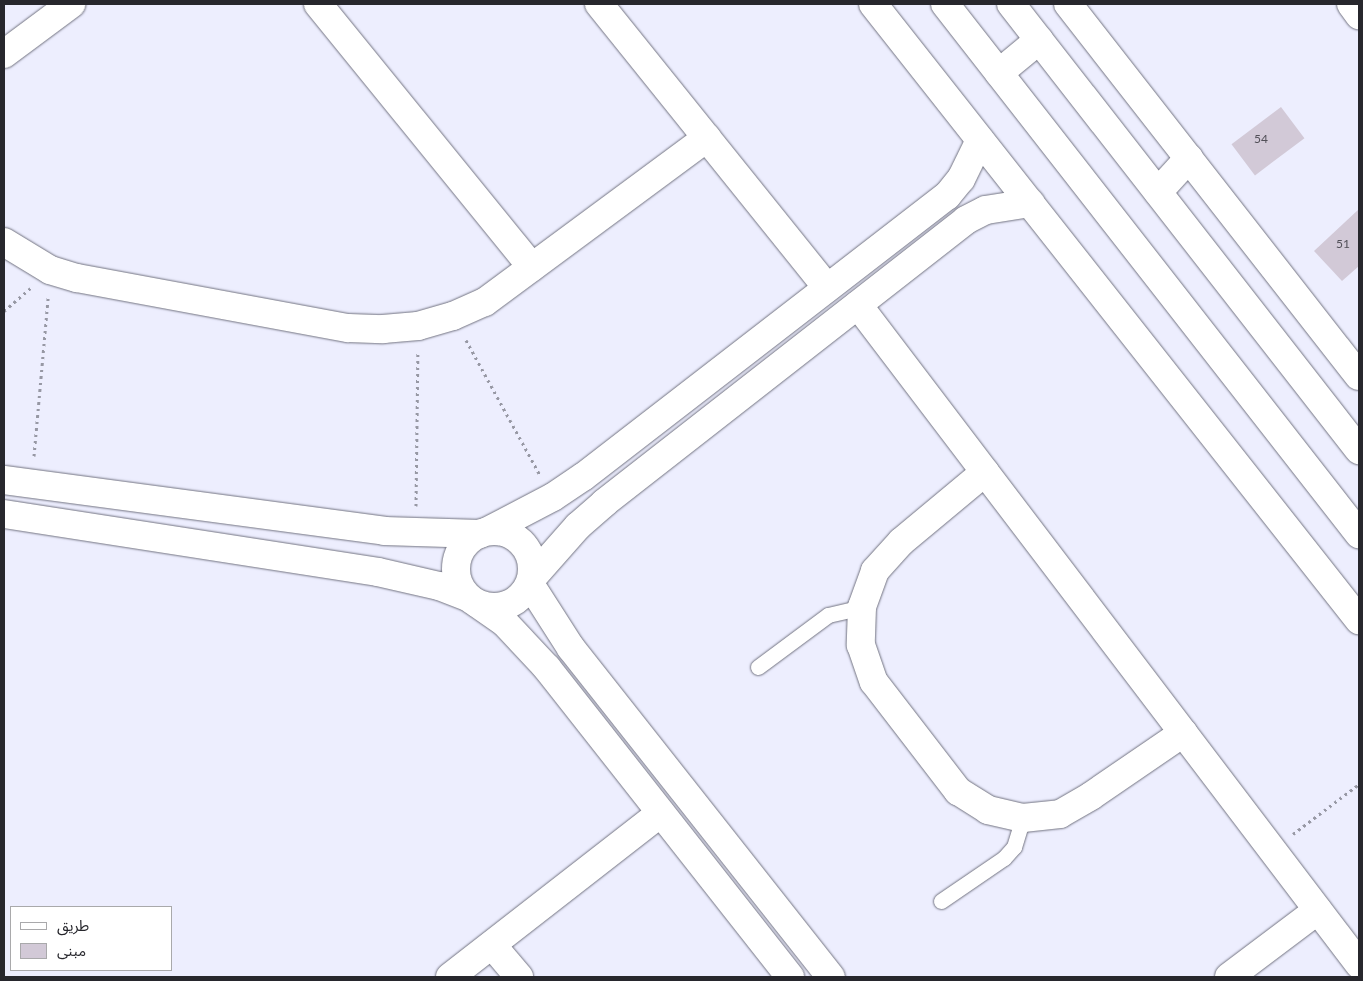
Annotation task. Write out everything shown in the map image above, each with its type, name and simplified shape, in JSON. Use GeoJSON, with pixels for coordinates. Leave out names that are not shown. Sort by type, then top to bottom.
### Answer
{"type":"FeatureCollection","features":[{"type":"Feature","properties":{"kind":"street"},"geometry":{"type":"LineString","coordinates":[[4,54],[71,4]]}},
{"type":"Feature","properties":{"kind":"street"},"geometry":{"type":"LineString","coordinates":[[318,4],[532,267]]}},
{"type":"Feature","properties":{"kind":"street"},"geometry":{"type":"LineString","coordinates":[[599,4],[827,288]]}},
{"type":"Feature","properties":{"kind":"street"},"geometry":{"type":"LineString","coordinates":[[873,4],[1359,620]]}},
{"type":"Feature","properties":{"kind":"street"},"geometry":{"type":"LineString","coordinates":[[945,4],[1359,534]]}},
{"type":"Feature","properties":{"kind":"street"},"geometry":{"type":"LineString","coordinates":[[1011,4],[1359,450]]}},
{"type":"Feature","properties":{"kind":"street"},"geometry":{"type":"LineString","coordinates":[[1068,4],[1359,376]]}},
{"type":"Feature","properties":{"kind":"street"},"geometry":{"type":"LineString","coordinates":[[1351,4],[1359,14]]}},
{"type":"Feature","properties":{"kind":"street"},"geometry":{"type":"LineString","coordinates":[[998,73],[1039,40]]}},
{"type":"Feature","properties":{"kind":"street"},"geometry":{"type":"LineString","coordinates":[[4,242],[50,270],[348,328],[383,329],[418,326],[453,316],[485,302],[707,138]]}},
{"type":"Feature","properties":{"kind":"street"},"geometry":{"type":"LineString","coordinates":[[790,977],[527,644],[460,587],[457,562],[469,540],[553,497],[946,196],[965,173],[980,140]]}},
{"type":"Feature","properties":{"kind":"street"},"geometry":{"type":"LineString","coordinates":[[1158,192],[1189,158]]}},
{"type":"Feature","properties":{"kind":"street"},"geometry":{"type":"LineString","coordinates":[[4,514],[386,574],[439,586],[490,607],[508,604],[523,594],[554,551],[604,503],[966,220],[986,210],[1030,203]]}},
{"type":"Feature","properties":{"kind":"street"},"geometry":{"type":"LineString","coordinates":[[858,305],[1359,964]]}},
{"type":"Feature","properties":{"kind":"street"},"geometry":{"type":"LineString","coordinates":[[985,472],[901,542],[875,571],[862,607],[861,645],[874,682],[958,791],[988,810],[1023,818],[1060,814],[1092,796],[1183,733]]}},
{"type":"Feature","properties":{"kind":"street"},"geometry":{"type":"LineString","coordinates":[[4,480],[416,534],[503,532],[517,538],[527,549],[532,563],[531,581],[571,648],[831,977]]}},
{"type":"Feature","properties":{"kind":"street"},"geometry":{"type":"LineString","coordinates":[[450,977],[661,813]]}},
{"type":"Feature","properties":{"kind":"street"},"geometry":{"type":"LineString","coordinates":[[1229,977],[1318,910]]}},
{"type":"Feature","properties":{"kind":"street"},"geometry":{"type":"LineString","coordinates":[[492,944],[518,977]]}},
{"type":"Feature","properties":{"kind":"lane"},"geometry":{"type":"LineString","coordinates":[[758,667],[828,615],[862,607]]}},
{"type":"Feature","properties":{"kind":"lane"},"geometry":{"type":"LineString","coordinates":[[941,901],[1004,858],[1014,847],[1023,818]]}},
{"type":"Feature","properties":{"kind":"path"},"geometry":{"type":"LineString","coordinates":[[32,485],[50,270]]}},
{"type":"Feature","properties":{"kind":"path"},"geometry":{"type":"LineString","coordinates":[[453,316],[553,497]]}},
{"type":"Feature","properties":{"kind":"path"},"geometry":{"type":"LineString","coordinates":[[416,534],[418,326]]}},
{"type":"Feature","properties":{"kind":"path"},"geometry":{"type":"LineString","coordinates":[[1272,849],[1359,784]]}},
{"type":"Feature","properties":{"kind":"building"},"geometry":{"type":"Polygon","coordinates":[[[1281,107],[1304,138],[1255,175],[1231,144],[1281,107]]]}},
{"type":"Feature","properties":{"kind":"building"},"geometry":{"type":"Polygon","coordinates":[[[1359,209],[1359,266],[1342,281],[1314,251],[1359,209]]]}}]}
